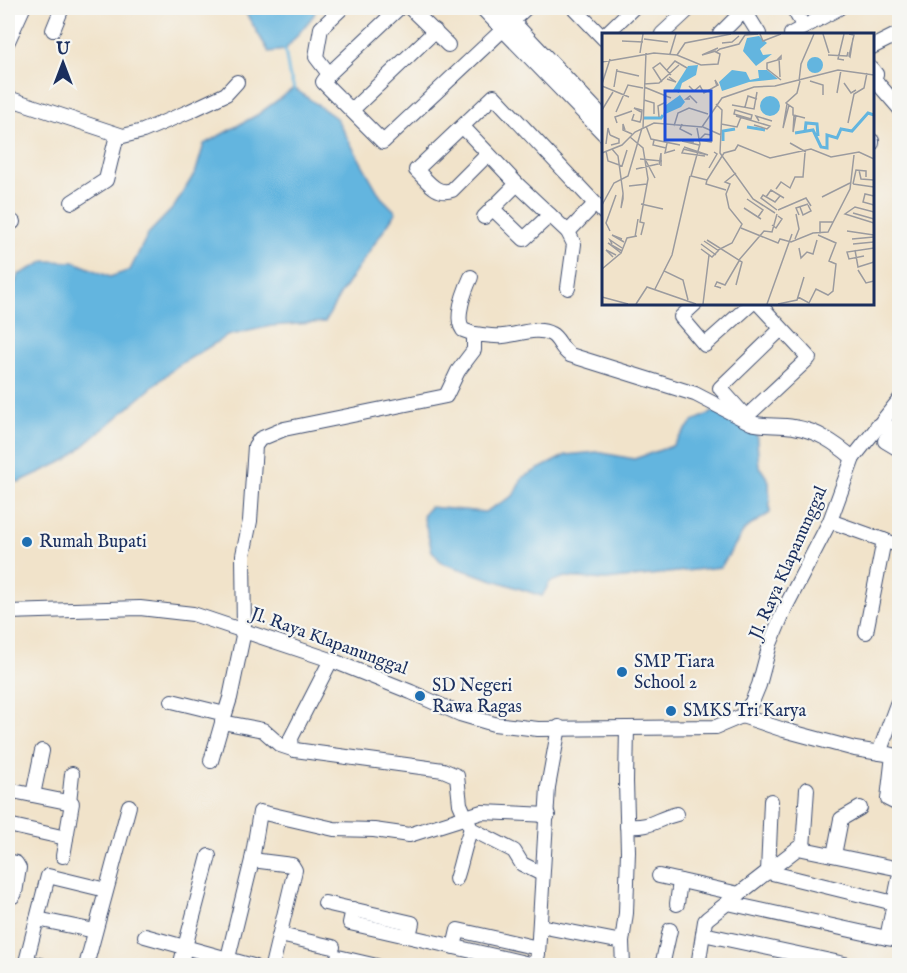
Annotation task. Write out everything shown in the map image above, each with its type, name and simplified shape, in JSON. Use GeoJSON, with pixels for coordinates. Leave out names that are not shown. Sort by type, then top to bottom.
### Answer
{"type":"FeatureCollection","features":[{"type":"Feature","properties":{"kind":"street"},"geometry":{"type":"LineString","coordinates":[[8,41],[23,8]]}},
{"type":"Feature","properties":{"kind":"street"},"geometry":{"type":"LineString","coordinates":[[53,30],[63,8]]}},
{"type":"Feature","properties":{"kind":"street"},"geometry":{"type":"LineString","coordinates":[[329,74],[316,57],[321,28],[342,8]]}},
{"type":"Feature","properties":{"kind":"street"},"geometry":{"type":"LineString","coordinates":[[399,8],[323,82],[383,141],[526,8]]}},
{"type":"Feature","properties":{"kind":"street"},"geometry":{"type":"LineString","coordinates":[[410,8],[448,45]]}},
{"type":"Feature","properties":{"kind":"street"},"geometry":{"type":"LineString","coordinates":[[482,8],[602,132]]}},
{"type":"Feature","properties":{"kind":"street"},"geometry":{"type":"LineString","coordinates":[[500,8],[602,116]]}},
{"type":"Feature","properties":{"kind":"street"},"geometry":{"type":"LineString","coordinates":[[574,8],[602,35]]}},
{"type":"Feature","properties":{"kind":"street"},"geometry":{"type":"LineString","coordinates":[[608,33],[633,8]]}},
{"type":"Feature","properties":{"kind":"street"},"geometry":{"type":"LineString","coordinates":[[663,33],[690,8]]}},
{"type":"Feature","properties":{"kind":"street"},"geometry":{"type":"LineString","coordinates":[[793,8],[804,27]]}},
{"type":"Feature","properties":{"kind":"street"},"geometry":{"type":"LineString","coordinates":[[793,33],[839,8]]}},
{"type":"Feature","properties":{"kind":"street"},"geometry":{"type":"LineString","coordinates":[[721,33],[744,9],[758,33]]}},
{"type":"Feature","properties":{"kind":"street"},"geometry":{"type":"LineString","coordinates":[[352,110],[435,31]]}},
{"type":"Feature","properties":{"kind":"street"},"geometry":{"type":"LineString","coordinates":[[874,46],[900,33]]}},
{"type":"Feature","properties":{"kind":"street"},"geometry":{"type":"LineString","coordinates":[[874,76],[900,109]]}},
{"type":"Feature","properties":{"kind":"street"},"geometry":{"type":"LineString","coordinates":[[8,98],[117,135],[130,135],[226,94],[237,82]]}},
{"type":"Feature","properties":{"kind":"street"},"geometry":{"type":"LineString","coordinates":[[488,154],[452,190],[445,193],[438,191],[416,170],[494,96],[599,209],[568,232]]}},
{"type":"Feature","properties":{"kind":"street"},"geometry":{"type":"LineString","coordinates":[[463,127],[517,184],[568,232],[574,244],[568,288]]}},
{"type":"Feature","properties":{"kind":"street"},"geometry":{"type":"LineString","coordinates":[[72,202],[105,182],[117,135]]}},
{"type":"Feature","properties":{"kind":"street"},"geometry":{"type":"LineString","coordinates":[[517,184],[488,213],[524,239],[550,215]]}},
{"type":"Feature","properties":{"kind":"street"},"geometry":{"type":"LineString","coordinates":[[471,277],[465,291],[459,321],[463,330],[474,334],[504,336],[537,330],[552,334],[563,350],[570,355],[696,394],[751,423],[809,430],[832,440],[854,458]]}},
{"type":"Feature","properties":{"kind":"street"},"geometry":{"type":"LineString","coordinates":[[695,304],[681,317],[705,345],[751,304]]}},
{"type":"Feature","properties":{"kind":"street"},"geometry":{"type":"LineString","coordinates":[[759,304],[809,358],[746,417],[720,388],[781,329]]}},
{"type":"Feature","properties":{"kind":"street"},"geometry":{"type":"LineString","coordinates":[[211,761],[230,698],[244,631],[243,555],[250,521],[255,446],[260,439],[284,429],[446,396],[458,371],[474,350],[474,334]]}},
{"type":"Feature","properties":{"kind":"street","name":"Jl. Raya Klapanunggal"},"geometry":{"type":"LineString","coordinates":[[8,612],[147,608],[193,614],[331,660],[475,720],[518,727],[538,729],[716,727],[742,716],[752,702],[770,644],[785,608],[830,521],[854,458],[900,399]]}},
{"type":"Feature","properties":{"kind":"street"},"geometry":{"type":"LineString","coordinates":[[877,426],[890,427],[891,431],[885,441],[900,450]]}},
{"type":"Feature","properties":{"kind":"street"},"geometry":{"type":"LineString","coordinates":[[830,521],[900,546]]}},
{"type":"Feature","properties":{"kind":"street"},"geometry":{"type":"LineString","coordinates":[[866,632],[884,540]]}},
{"type":"Feature","properties":{"kind":"street"},"geometry":{"type":"LineString","coordinates":[[296,750],[291,744],[291,738],[331,660]]}},
{"type":"Feature","properties":{"kind":"street"},"geometry":{"type":"LineString","coordinates":[[172,701],[263,730],[280,745],[296,750],[448,771],[457,776],[460,804],[468,823],[462,862],[456,879]]}},
{"type":"Feature","properties":{"kind":"street"},"geometry":{"type":"LineString","coordinates":[[879,753],[897,704]]}},
{"type":"Feature","properties":{"kind":"street"},"geometry":{"type":"LineString","coordinates":[[742,716],[792,732],[894,757],[888,799],[900,805]]}},
{"type":"Feature","properties":{"kind":"street"},"geometry":{"type":"LineString","coordinates":[[326,903],[353,909],[350,923],[536,965],[549,787],[559,727]]}},
{"type":"Feature","properties":{"kind":"street"},"geometry":{"type":"LineString","coordinates":[[622,966],[622,942],[626,913],[627,728]]}},
{"type":"Feature","properties":{"kind":"street"},"geometry":{"type":"LineString","coordinates":[[33,795],[42,751]]}},
{"type":"Feature","properties":{"kind":"street"},"geometry":{"type":"LineString","coordinates":[[69,802],[72,774]]}},
{"type":"Feature","properties":{"kind":"street"},"geometry":{"type":"LineString","coordinates":[[802,848],[807,789]]}},
{"type":"Feature","properties":{"kind":"street"},"geometry":{"type":"LineString","coordinates":[[8,790],[69,802],[73,806],[63,856]]}},
{"type":"Feature","properties":{"kind":"street"},"geometry":{"type":"LineString","coordinates":[[768,872],[771,801]]}},
{"type":"Feature","properties":{"kind":"street"},"geometry":{"type":"LineString","coordinates":[[86,966],[129,806]]}},
{"type":"Feature","properties":{"kind":"street"},"geometry":{"type":"LineString","coordinates":[[834,855],[841,819],[860,808]]}},
{"type":"Feature","properties":{"kind":"street"},"geometry":{"type":"LineString","coordinates":[[227,962],[252,860],[260,812],[334,829],[374,830],[409,835],[468,823],[482,812],[548,815]]}},
{"type":"Feature","properties":{"kind":"street"},"geometry":{"type":"LineString","coordinates":[[627,826],[651,825],[677,814]]}},
{"type":"Feature","properties":{"kind":"street"},"geometry":{"type":"LineString","coordinates":[[468,823],[514,851],[522,864],[542,874]]}},
{"type":"Feature","properties":{"kind":"street"},"geometry":{"type":"LineString","coordinates":[[8,825],[66,838]]}},
{"type":"Feature","properties":{"kind":"street"},"geometry":{"type":"LineString","coordinates":[[698,966],[705,921],[798,848],[896,868],[900,873],[894,903],[893,939],[728,903]]}},
{"type":"Feature","properties":{"kind":"street"},"geometry":{"type":"LineString","coordinates":[[180,966],[208,856]]}},
{"type":"Feature","properties":{"kind":"street"},"geometry":{"type":"LineString","coordinates":[[252,860],[285,863],[292,865],[295,870],[272,966]]}},
{"type":"Feature","properties":{"kind":"street"},"geometry":{"type":"LineString","coordinates":[[8,861],[16,863],[19,868],[15,893],[8,897]]}},
{"type":"Feature","properties":{"kind":"street"},"geometry":{"type":"LineString","coordinates":[[768,872],[894,903]]}},
{"type":"Feature","properties":{"kind":"street"},"geometry":{"type":"LineString","coordinates":[[44,966],[26,963],[48,876],[106,890]]}},
{"type":"Feature","properties":{"kind":"street"},"geometry":{"type":"LineString","coordinates":[[659,876],[740,894]]}},
{"type":"Feature","properties":{"kind":"street"},"geometry":{"type":"LineString","coordinates":[[677,904],[680,881]]}},
{"type":"Feature","properties":{"kind":"street"},"geometry":{"type":"LineString","coordinates":[[711,916],[716,889]]}},
{"type":"Feature","properties":{"kind":"street"},"geometry":{"type":"LineString","coordinates":[[37,919],[95,931]]}},
{"type":"Feature","properties":{"kind":"street"},"geometry":{"type":"LineString","coordinates":[[540,926],[622,942]]}},
{"type":"Feature","properties":{"kind":"street"},"geometry":{"type":"LineString","coordinates":[[454,947],[458,930],[538,948]]}},
{"type":"Feature","properties":{"kind":"street"},"geometry":{"type":"LineString","coordinates":[[662,966],[670,930]]}},
{"type":"Feature","properties":{"kind":"street"},"geometry":{"type":"LineString","coordinates":[[704,934],[854,966]]}},
{"type":"Feature","properties":{"kind":"street"},"geometry":{"type":"LineString","coordinates":[[280,935],[333,947]]}},
{"type":"Feature","properties":{"kind":"street"},"geometry":{"type":"LineString","coordinates":[[145,936],[227,962],[253,966]]}},
{"type":"Feature","properties":{"kind":"street"},"geometry":{"type":"LineString","coordinates":[[336,966],[338,957],[377,966]]}},
{"type":"Feature","properties":{"kind":"water"},"geometry":{"type":"Polygon","coordinates":[[[239,8],[316,8],[314,15],[285,50],[269,52],[244,10],[239,8]]]}},
{"type":"Feature","properties":{"kind":"water"},"geometry":{"type":"Polygon","coordinates":[[[294,88],[336,118],[381,197],[396,212],[341,293],[325,322],[271,326],[227,336],[177,366],[68,459],[19,482],[8,479],[8,302],[18,275],[46,261],[75,262],[110,277],[130,270],[148,234],[174,207],[196,171],[204,144],[257,115],[294,88]]]}},
{"type":"Feature","properties":{"kind":"water"},"geometry":{"type":"Polygon","coordinates":[[[722,408],[756,429],[759,466],[769,481],[770,513],[745,529],[721,567],[606,580],[565,577],[550,582],[542,596],[442,563],[432,551],[423,515],[430,507],[485,512],[513,496],[523,477],[566,455],[597,452],[634,459],[672,446],[693,421],[722,408]]]}},
{"type":"Feature","properties":{"kind":"waterway"},"geometry":{"type":"LineString","coordinates":[[285,50],[294,88]]}},
{"type":"Feature","properties":{"kind":"place","name":"Rumah Bupati"},"geometry":{"type":"Point","coordinates":[27,542]}},
{"type":"Feature","properties":{"kind":"place","name":"SMP Tiara School 2"},"geometry":{"type":"Point","coordinates":[622,672]}},
{"type":"Feature","properties":{"kind":"place","name":"SD Negeri Rawa Ragas"},"geometry":{"type":"Point","coordinates":[420,696]}},
{"type":"Feature","properties":{"kind":"place","name":"SMKS Tri Karya"},"geometry":{"type":"Point","coordinates":[671,711]}}]}
